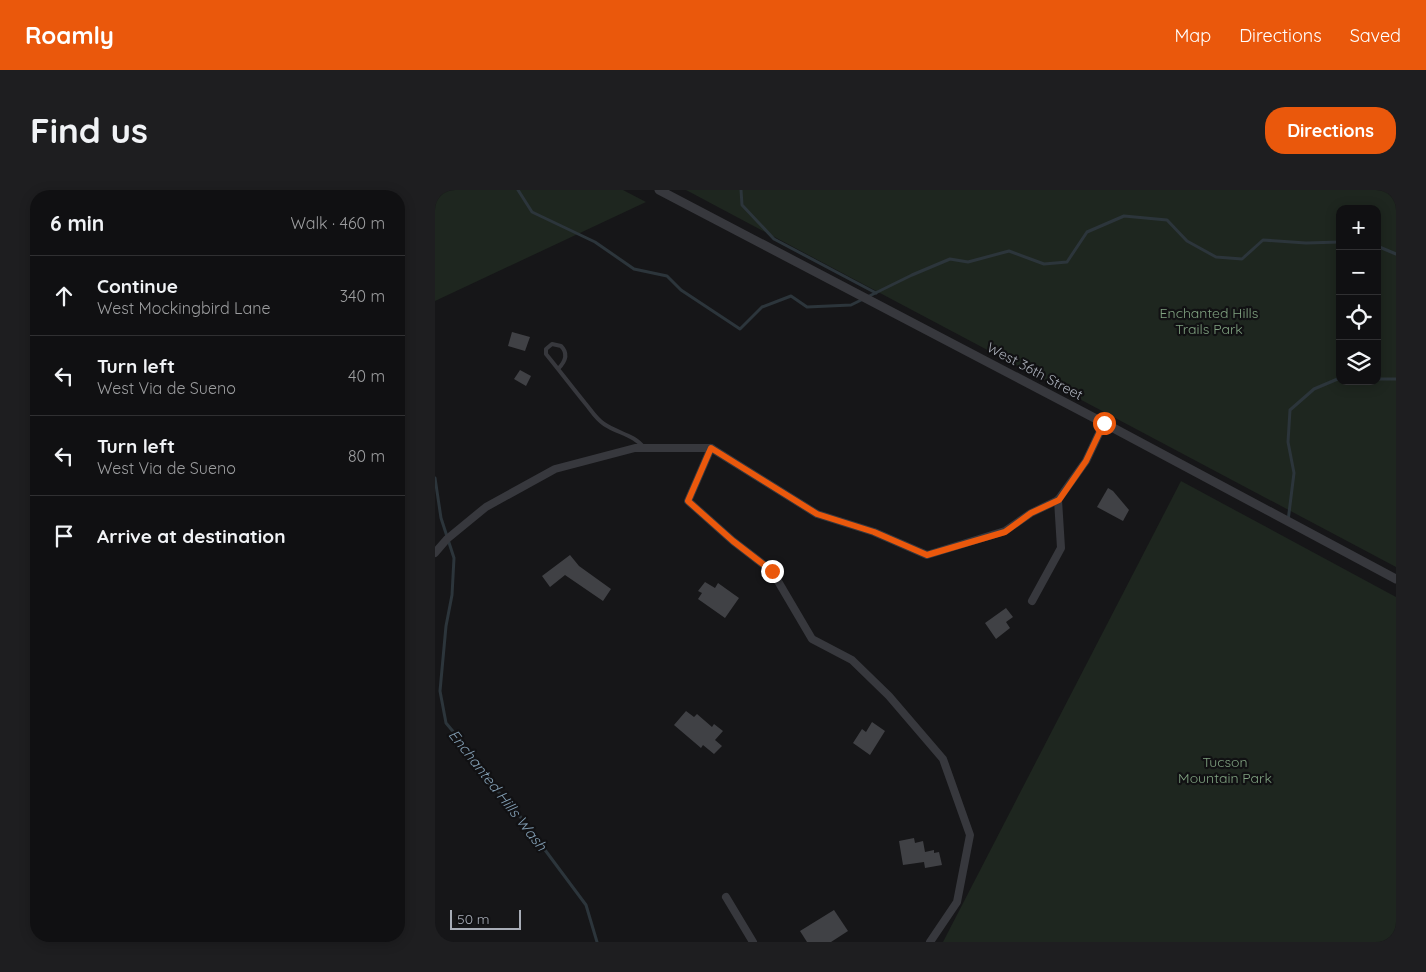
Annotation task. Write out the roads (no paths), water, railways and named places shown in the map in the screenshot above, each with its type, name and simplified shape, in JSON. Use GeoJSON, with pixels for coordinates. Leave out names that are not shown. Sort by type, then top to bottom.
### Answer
{"type":"FeatureCollection","features":[{"type":"Feature","properties":{"kind":"street","name":"West 36th Street"},"geometry":{"type":"LineString","coordinates":[[659,190],[1104,423],[1396,579]]}},
{"type":"Feature","properties":{"kind":"street"},"geometry":{"type":"LineString","coordinates":[[435,554],[447,539],[487,506],[555,469],[635,448],[711,448],[817,514],[874,532],[927,555],[1005,532],[1031,513],[1059,500],[1086,461],[1104,423]]}},
{"type":"Feature","properties":{"kind":"street"},"geometry":{"type":"LineString","coordinates":[[711,448],[688,501],[733,541],[772,571],[812,639],[852,660],[889,696],[943,759],[970,835],[957,902],[930,942]]}},
{"type":"Feature","properties":{"kind":"street"},"geometry":{"type":"LineString","coordinates":[[1033,601],[1061,548],[1059,500]]}},
{"type":"Feature","properties":{"kind":"street"},"geometry":{"type":"LineString","coordinates":[[726,897],[753,942]]}},
{"type":"Feature","properties":{"kind":"lane"},"geometry":{"type":"LineString","coordinates":[[558,369],[565,360],[565,354],[561,346],[552,344],[547,347],[545,352],[558,369],[603,424],[638,441],[644,448]]}},
{"type":"Feature","properties":{"kind":"waterway"},"geometry":{"type":"LineString","coordinates":[[518,190],[532,212],[595,242],[634,269],[667,276],[681,290],[740,329],[762,307],[791,296],[807,307],[851,305],[912,275],[950,259],[968,262],[1009,251],[1044,264],[1067,262],[1087,232],[1124,216],[1167,220],[1187,241],[1216,257],[1242,259],[1263,240],[1306,243],[1336,242]]}},
{"type":"Feature","properties":{"kind":"waterway"},"geometry":{"type":"LineString","coordinates":[[741,190],[742,205],[774,239],[876,293]]}},
{"type":"Feature","properties":{"kind":"waterway"},"geometry":{"type":"LineString","coordinates":[[1381,248],[1396,254]]}},
{"type":"Feature","properties":{"kind":"waterway"},"geometry":{"type":"LineString","coordinates":[[1381,379],[1396,379]]}},
{"type":"Feature","properties":{"kind":"waterway"},"geometry":{"type":"LineString","coordinates":[[1288,521],[1294,473],[1288,442],[1290,410],[1314,389],[1336,380]]}},
{"type":"Feature","properties":{"kind":"waterway","name":"Enchanted Hills Wash"},"geometry":{"type":"LineString","coordinates":[[435,478],[441,518],[454,558],[452,595],[446,626],[440,691],[446,723],[472,754],[492,785],[516,811],[586,905],[597,942]]}},
{"type":"Feature","properties":{"kind":"park label","name":"Enchanted Hills Trails Park"},"geometry":{"type":"Point","coordinates":[1209,322]}},
{"type":"Feature","properties":{"kind":"park label","name":"Tucson Mountain Park"},"geometry":{"type":"Point","coordinates":[1225,770]}}]}
